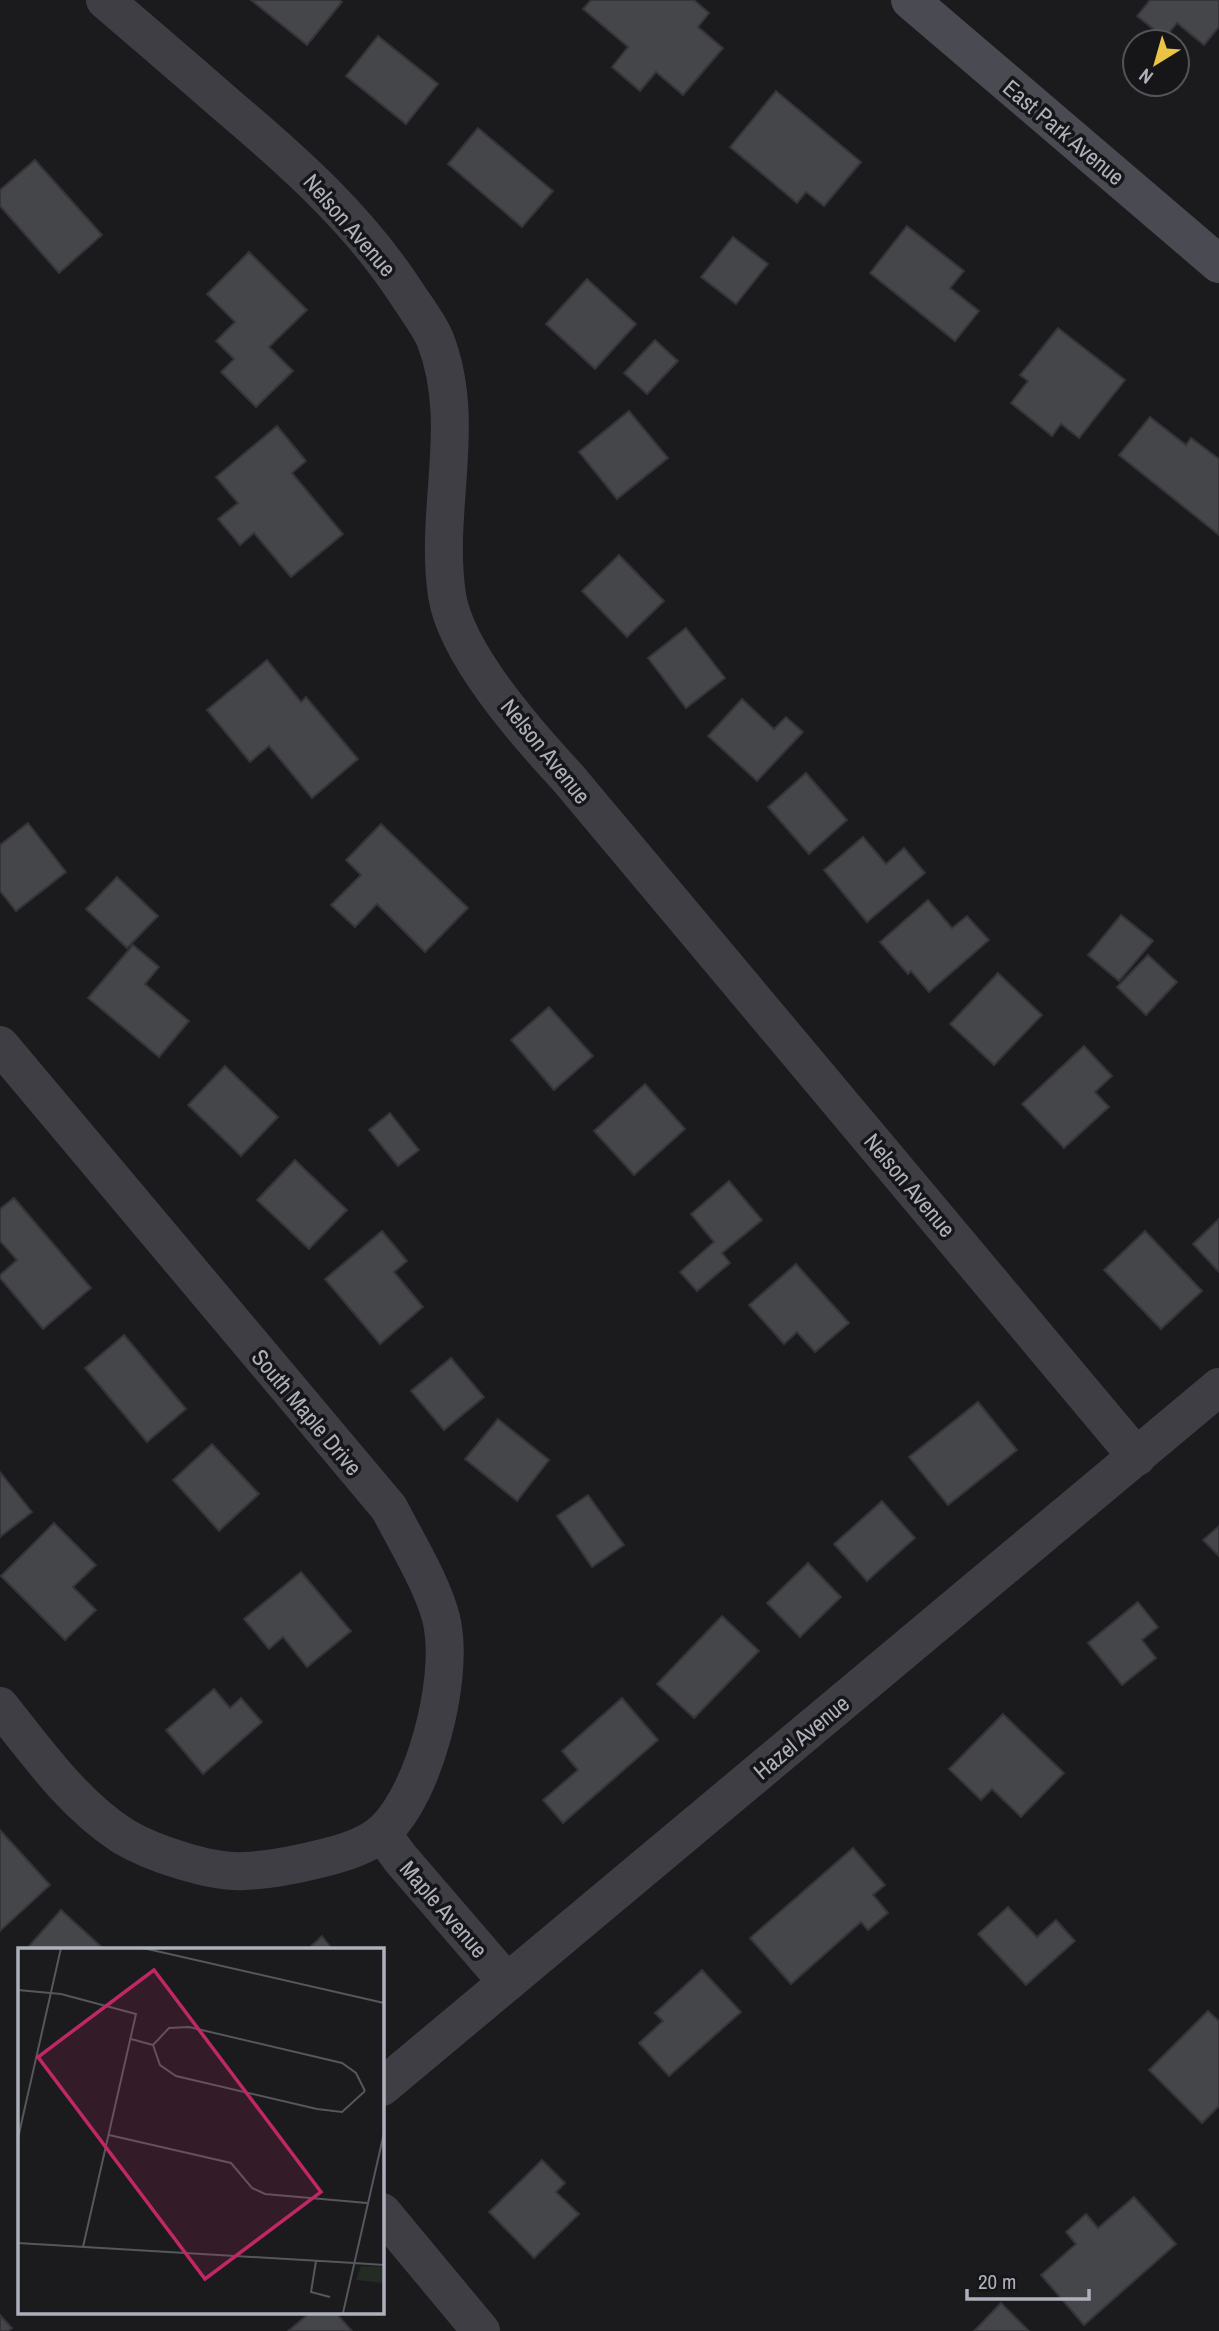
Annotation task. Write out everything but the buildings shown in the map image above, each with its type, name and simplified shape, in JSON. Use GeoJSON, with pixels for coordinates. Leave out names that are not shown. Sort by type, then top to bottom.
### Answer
{"type":"FeatureCollection","features":[{"type":"Feature","properties":{"kind":"main road","name":"East Park Avenue"},"geometry":{"type":"LineString","coordinates":[[910,0],[1219,264]]}},
{"type":"Feature","properties":{"kind":"street","name":"Nelson Avenue"},"geometry":{"type":"LineString","coordinates":[[105,0],[298,166],[337,204],[390,269],[433,335],[447,372],[451,416],[444,550],[447,596],[454,623],[465,646],[525,732],[568,778],[1138,1457]]}},
{"type":"Feature","properties":{"kind":"street","name":"South Maple Drive"},"geometry":{"type":"LineString","coordinates":[[0,1045],[389,1508],[428,1584],[443,1626],[446,1665],[439,1707],[419,1776],[396,1819],[382,1833]]}},
{"type":"Feature","properties":{"kind":"street","name":"Hazel Avenue"},"geometry":{"type":"LineString","coordinates":[[383,2086],[1219,1387]]}},
{"type":"Feature","properties":{"kind":"street"},"geometry":{"type":"LineString","coordinates":[[0,1706],[52,1770],[89,1808],[123,1836],[157,1852],[195,1864],[242,1871],[303,1863],[353,1850],[382,1833]]}},
{"type":"Feature","properties":{"kind":"street","name":"Maple Avenue"},"geometry":{"type":"LineString","coordinates":[[382,1833],[400,1858],[507,1983]]}},
{"type":"Feature","properties":{"kind":"street"},"geometry":{"type":"LineString","coordinates":[[383,2213],[481,2331]]}}]}
